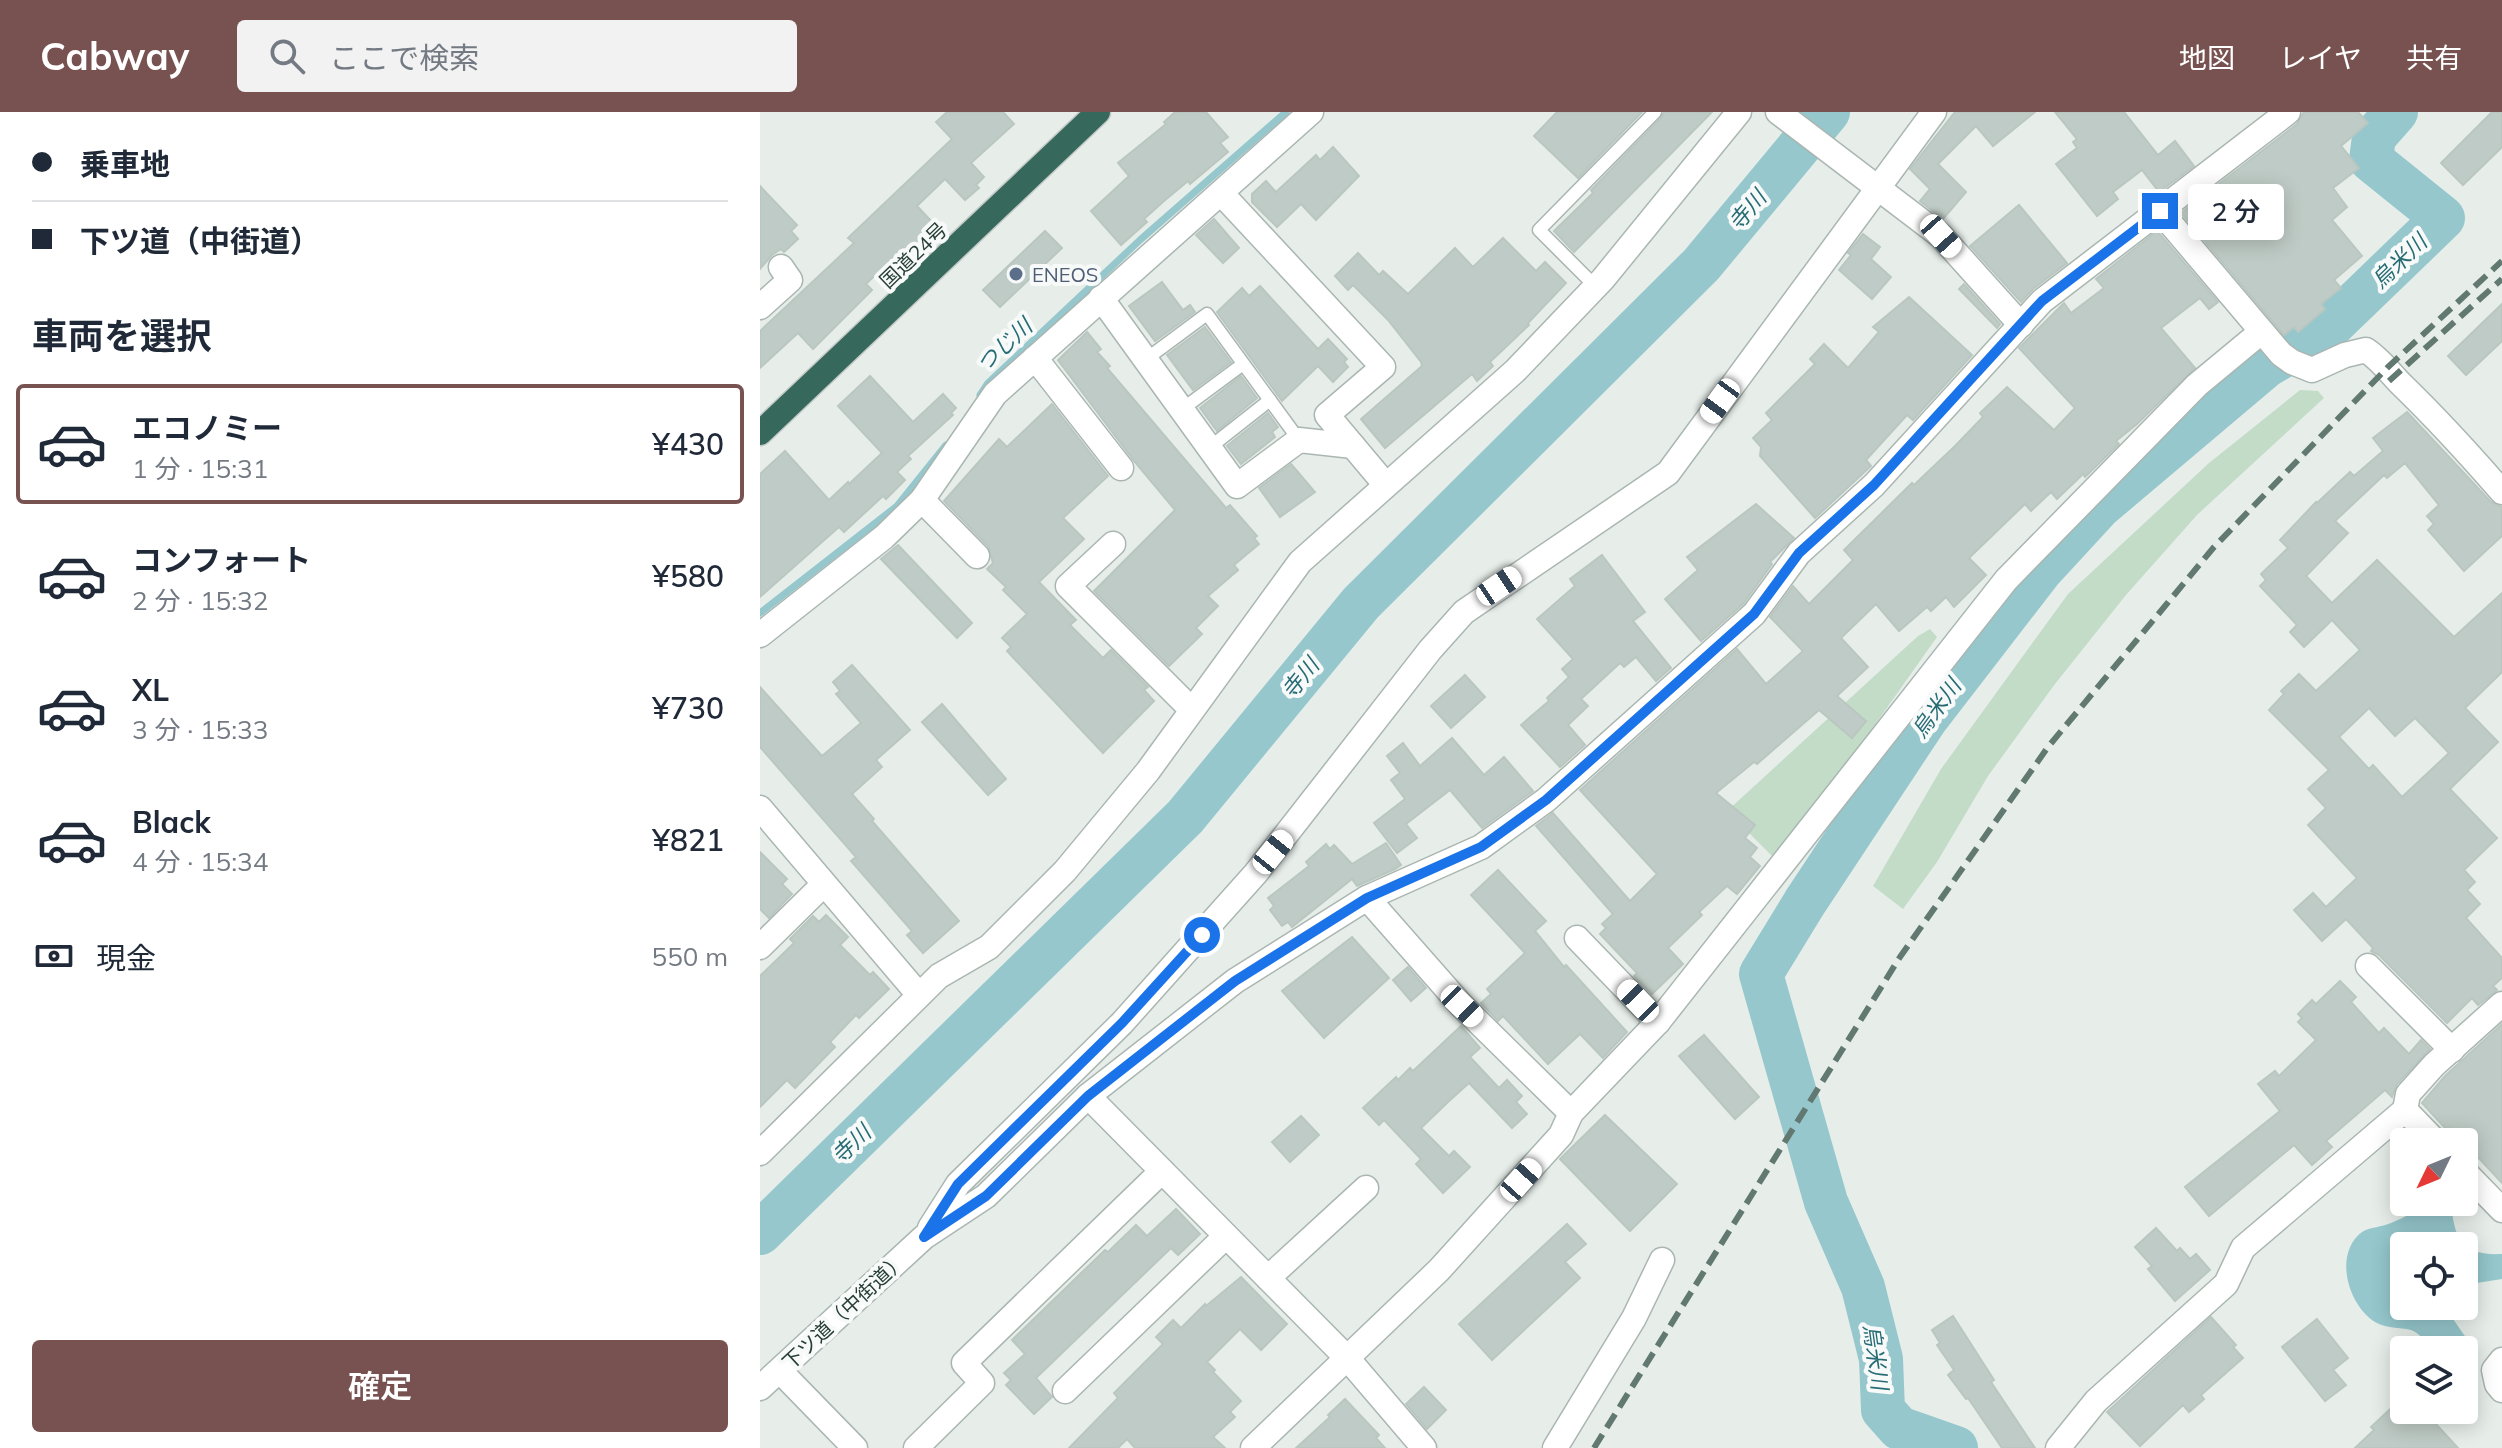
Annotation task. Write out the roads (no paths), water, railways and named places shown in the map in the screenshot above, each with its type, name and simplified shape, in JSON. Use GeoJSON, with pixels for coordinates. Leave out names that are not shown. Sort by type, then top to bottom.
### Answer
{"type":"FeatureCollection","features":[{"type":"Feature","properties":{"kind":"highway","name":"国道24号"},"geometry":{"type":"LineString","coordinates":[[760,433],[1098,112]]}},
{"type":"Feature","properties":{"kind":"street"},"geometry":{"type":"LineString","coordinates":[[760,635],[884,537],[922,500],[995,394],[1311,112]]}},
{"type":"Feature","properties":{"kind":"street"},"geometry":{"type":"LineString","coordinates":[[760,1153],[939,976],[989,947],[1065,871],[1148,771],[1300,562],[1515,371],[1596,287],[1739,112]]}},
{"type":"Feature","properties":{"kind":"street"},"geometry":{"type":"LineString","coordinates":[[1778,112],[1941,236],[2021,325]]}},
{"type":"Feature","properties":{"kind":"street"},"geometry":{"type":"LineString","coordinates":[[924,1237],[958,1184],[1122,1023],[1256,873],[1430,650],[1464,612],[1668,473],[1874,187],[1934,112]]}},
{"type":"Feature","properties":{"kind":"street","name":"下ツ道（中街道）"},"geometry":{"type":"LineString","coordinates":[[760,1388],[924,1237],[986,1196],[1088,1096],[1235,981],[1367,898],[1481,847],[1546,800],[1754,614],[1799,553],[1874,485],[2042,301],[2288,112]]}},
{"type":"Feature","properties":{"kind":"street"},"geometry":{"type":"LineString","coordinates":[[1221,193],[1383,367],[1327,415],[1385,484]]}},
{"type":"Feature","properties":{"kind":"street"},"geometry":{"type":"LineString","coordinates":[[2160,211],[2261,332],[2292,362],[2312,370],[2345,355],[2366,350],[2437,417],[2502,492]]}},
{"type":"Feature","properties":{"kind":"street"},"geometry":{"type":"LineString","coordinates":[[760,307],[790,280],[781,267]]}},
{"type":"Feature","properties":{"kind":"street"},"geometry":{"type":"LineString","coordinates":[[1101,298],[1237,486],[1299,440],[1353,446]]}},
{"type":"Feature","properties":{"kind":"street"},"geometry":{"type":"LineString","coordinates":[[1253,1448],[1439,1270],[1561,1135],[1571,1113],[1658,1022],[2006,580],[2197,385],[2261,332]]}},
{"type":"Feature","properties":{"kind":"street"},"geometry":{"type":"LineString","coordinates":[[1035,358],[1121,468]]}},
{"type":"Feature","properties":{"kind":"street"},"geometry":{"type":"LineString","coordinates":[[922,500],[977,556]]}},
{"type":"Feature","properties":{"kind":"street"},"geometry":{"type":"LineString","coordinates":[[1113,544],[1068,586],[1191,709]]}},
{"type":"Feature","properties":{"kind":"street"},"geometry":{"type":"LineString","coordinates":[[760,808],[919,995]]}},
{"type":"Feature","properties":{"kind":"street"},"geometry":{"type":"LineString","coordinates":[[760,947],[824,884]]}},
{"type":"Feature","properties":{"kind":"street"},"geometry":{"type":"LineString","coordinates":[[1367,898],[1462,1006],[1571,1113]]}},
{"type":"Feature","properties":{"kind":"street"},"geometry":{"type":"LineString","coordinates":[[1577,938],[1658,1022]]}},
{"type":"Feature","properties":{"kind":"street"},"geometry":{"type":"LineString","coordinates":[[2368,966],[2452,1050]]}},
{"type":"Feature","properties":{"kind":"street"},"geometry":{"type":"LineString","coordinates":[[2058,1448],[2096,1401],[2226,1284],[2243,1248],[2405,1110],[2408,1094],[2434,1065],[2502,1004]]}},
{"type":"Feature","properties":{"kind":"street"},"geometry":{"type":"LineString","coordinates":[[1088,1096],[1348,1359],[1424,1448]]}},
{"type":"Feature","properties":{"kind":"street"},"geometry":{"type":"LineString","coordinates":[[2405,1110],[2422,1128]]}},
{"type":"Feature","properties":{"kind":"street"},"geometry":{"type":"LineString","coordinates":[[916,1448],[982,1383],[964,1363],[1162,1171]]}},
{"type":"Feature","properties":{"kind":"street"},"geometry":{"type":"LineString","coordinates":[[2478,1185],[2502,1210]]}},
{"type":"Feature","properties":{"kind":"street"},"geometry":{"type":"LineString","coordinates":[[1268,1278],[1366,1188]]}},
{"type":"Feature","properties":{"kind":"street"},"geometry":{"type":"LineString","coordinates":[[1065,1391],[1226,1236]]}},
{"type":"Feature","properties":{"kind":"street"},"geometry":{"type":"LineString","coordinates":[[1555,1448],[1634,1318],[1662,1260]]}},
{"type":"Feature","properties":{"kind":"street"},"geometry":{"type":"LineString","coordinates":[[2502,1360],[2494,1370],[2497,1384],[2502,1390]]}},
{"type":"Feature","properties":{"kind":"street"},"geometry":{"type":"LineString","coordinates":[[780,1371],[855,1448]]}},
{"type":"Feature","properties":{"kind":"lane"},"geometry":{"type":"LineString","coordinates":[[1596,287],[1539,230],[1655,112]]}},
{"type":"Feature","properties":{"kind":"lane"},"geometry":{"type":"LineString","coordinates":[[1145,360],[1207,314],[1299,440]]}},
{"type":"Feature","properties":{"kind":"lane"},"geometry":{"type":"LineString","coordinates":[[1181,410],[1243,364]]}},
{"type":"Feature","properties":{"kind":"lane"},"geometry":{"type":"LineString","coordinates":[[1209,448],[1270,400]]}},
{"type":"Feature","properties":{"kind":"water"},"geometry":{"type":"Polygon","coordinates":[[[2407,1216],[2453,1216],[2457,1232],[2390,1232],[2390,1320],[2454,1320],[2465,1336],[2420,1336],[2411,1330],[2388,1327],[2375,1322],[2358,1304],[2351,1292],[2346,1266],[2353,1241],[2362,1232],[2407,1216]]]}},
{"type":"Feature","properties":{"kind":"water"},"geometry":{"type":"Polygon","coordinates":[[[2478,1252],[2502,1254],[2502,1279],[2478,1283],[2478,1252]]]}},
{"type":"Feature","properties":{"kind":"waterway","name":"つじ川"},"geometry":{"type":"LineString","coordinates":[[980,395],[988,383],[1140,240],[1286,112]]}},
{"type":"Feature","properties":{"kind":"waterway","name":"寺川"},"geometry":{"type":"LineString","coordinates":[[760,1233],[1185,817],[1361,603],[1701,265],[1828,112]]}},
{"type":"Feature","properties":{"kind":"waterway","name":"烏米川"},"geometry":{"type":"LineString","coordinates":[[1956,1448],[1899,1428],[1883,1410],[1881,1359],[1863,1287],[1826,1202],[1761,974],[1926,719],[2041,570],[2099,507],[2266,366],[2329,328],[2443,218],[2371,160],[2374,137],[2396,112]]}},
{"type":"Feature","properties":{"kind":"waterway","name":"つじ川"},"geometry":{"type":"LineString","coordinates":[[760,613],[897,506],[946,445]]}},
{"type":"Feature","properties":{"kind":"railway"},"geometry":{"type":"LineString","coordinates":[[1594,1448],[1900,957],[2048,747],[2214,547],[2387,368],[2502,261]]}},
{"type":"Feature","properties":{"kind":"railway"},"geometry":{"type":"LineString","coordinates":[[2389,381],[2502,279]]}},
{"type":"Feature","properties":{"kind":"place","name":"ENEOS"},"geometry":{"type":"Point","coordinates":[1016,274]}}]}
